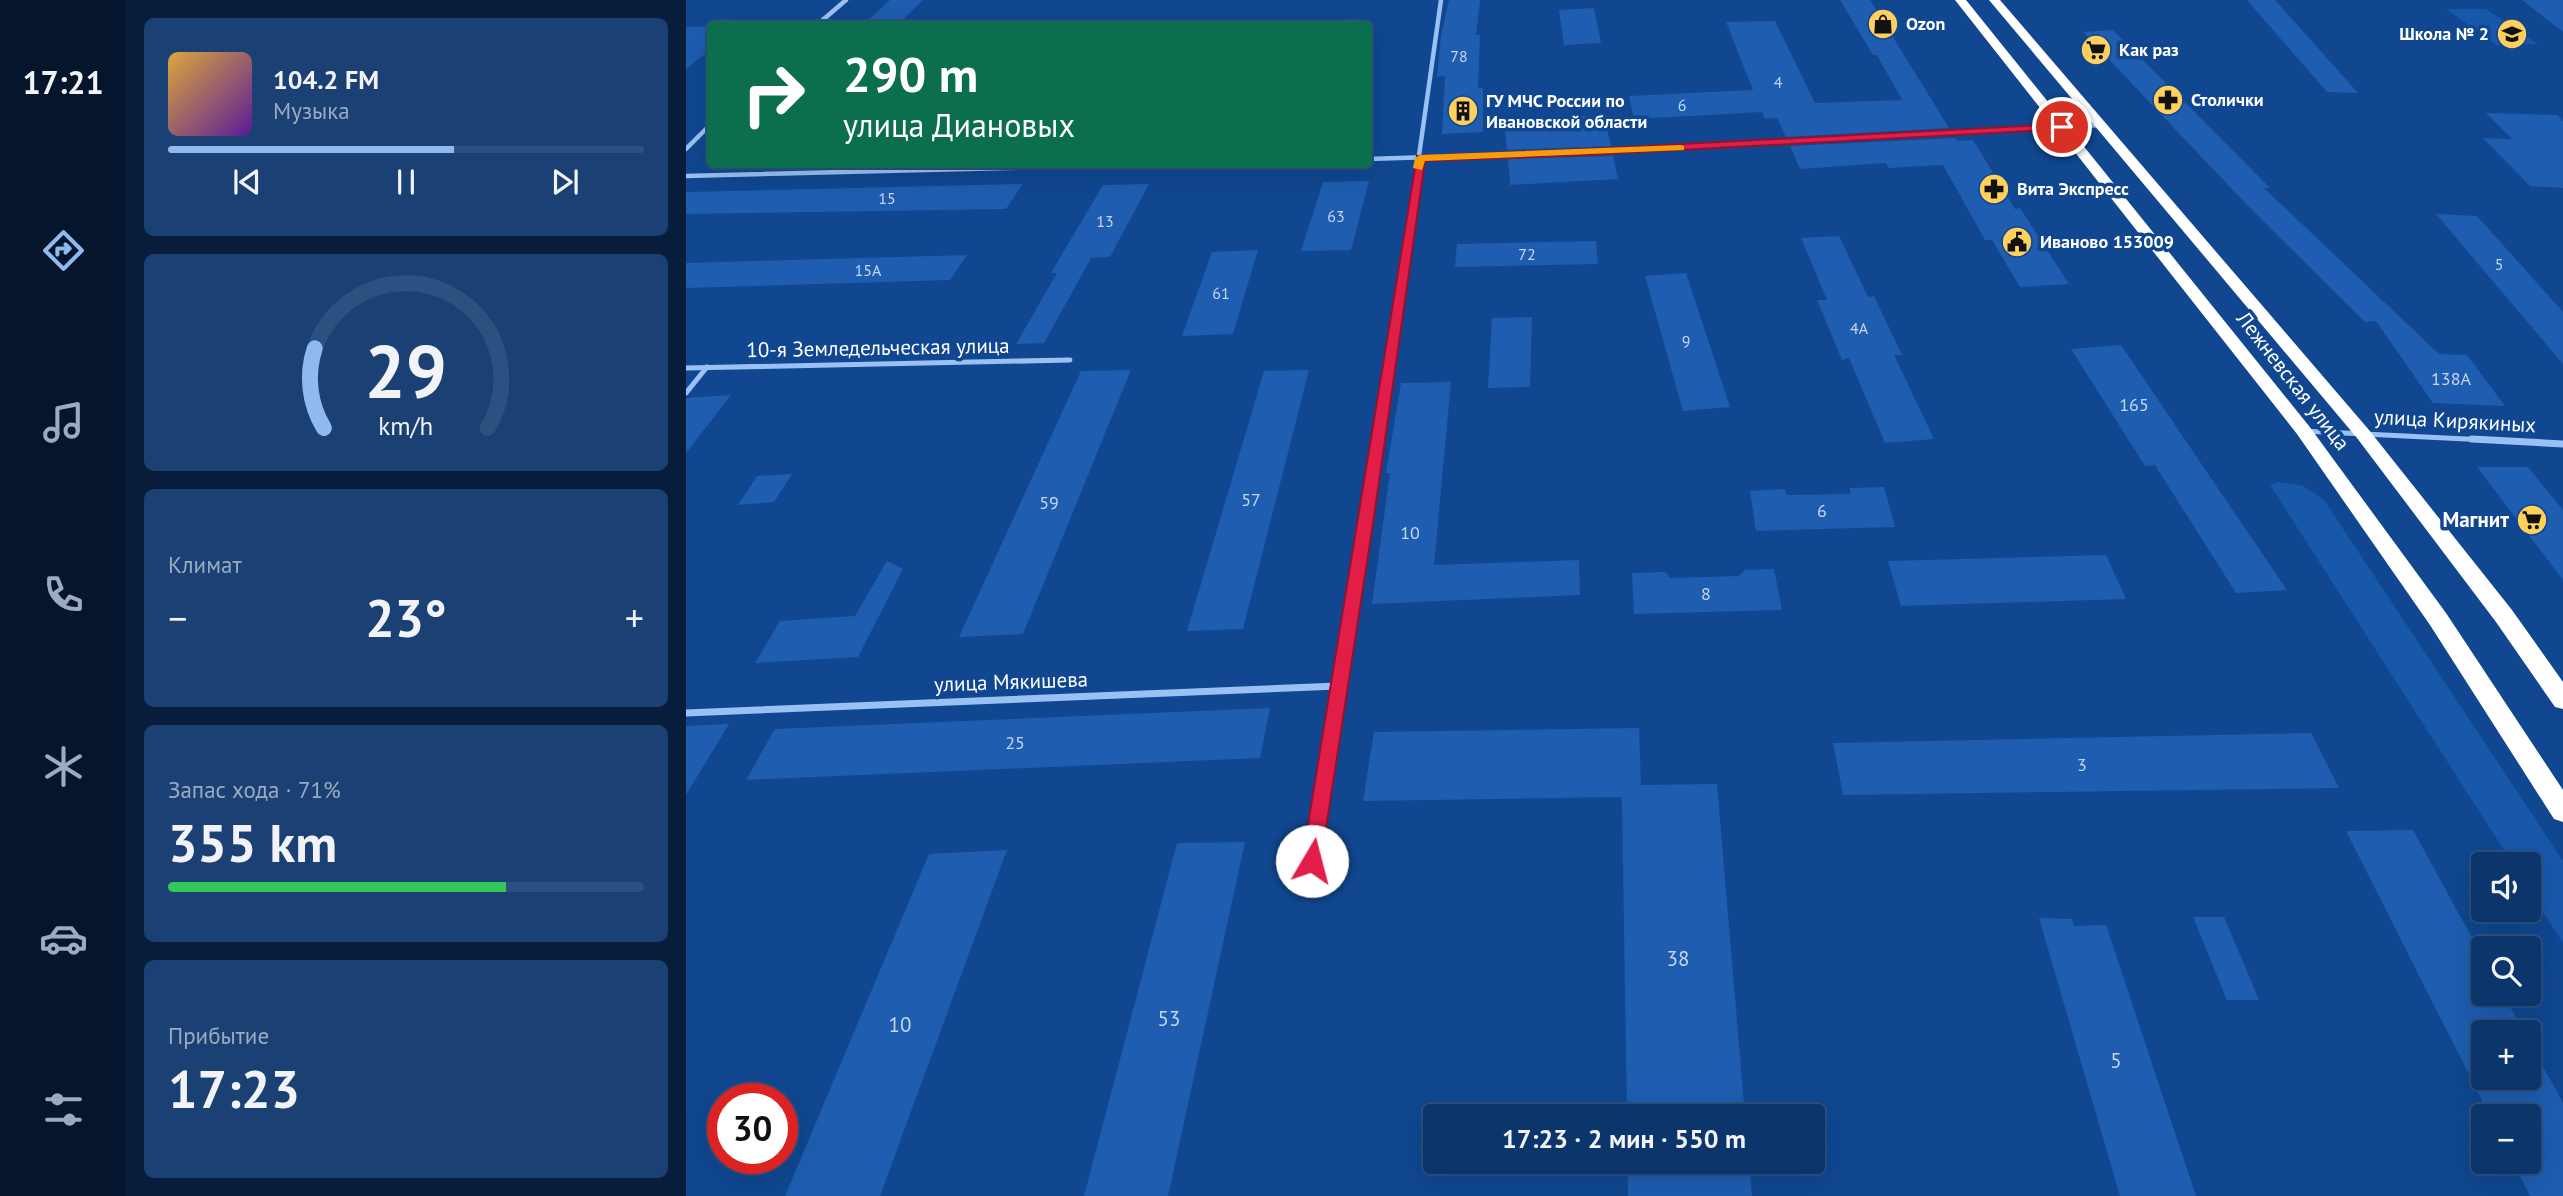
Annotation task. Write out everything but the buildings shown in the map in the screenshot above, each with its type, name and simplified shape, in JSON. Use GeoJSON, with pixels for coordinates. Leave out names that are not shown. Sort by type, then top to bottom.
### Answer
{"type":"FeatureCollection","features":[{"type":"Feature","properties":{"kind":"highway","name":"Лежневская улица"},"geometry":{"type":"LineString","coordinates":[[1960,0],[2303,430],[2438,618],[2563,811]]}},
{"type":"Feature","properties":{"kind":"highway","name":"Лежневская улица"},"geometry":{"type":"LineString","coordinates":[[1994,0],[2363,434],[2504,617],[2563,700]]}},
{"type":"Feature","properties":{"kind":"street"},"geometry":{"type":"LineString","coordinates":[[821,21],[845,0]]}},
{"type":"Feature","properties":{"kind":"street"},"geometry":{"type":"LineString","coordinates":[[1312,861],[1338,685],[1367,517],[1441,0]]}},
{"type":"Feature","properties":{"kind":"street"},"geometry":{"type":"LineString","coordinates":[[1372,159],[1588,152],[2103,125]]}},
{"type":"Feature","properties":{"kind":"street"},"geometry":{"type":"LineString","coordinates":[[686,149],[707,128]]}},
{"type":"Feature","properties":{"kind":"street"},"geometry":{"type":"LineString","coordinates":[[686,176],[1008,168]]}},
{"type":"Feature","properties":{"kind":"street","name":"10-я Земледельческая улица"},"geometry":{"type":"LineString","coordinates":[[686,368],[1070,360]]}},
{"type":"Feature","properties":{"kind":"street"},"geometry":{"type":"LineString","coordinates":[[686,393],[707,367]]}},
{"type":"Feature","properties":{"kind":"street","name":"улица Кирякиных"},"geometry":{"type":"LineString","coordinates":[[2303,430],[2563,444]]}},
{"type":"Feature","properties":{"kind":"street","name":"улица Мякишева"},"geometry":{"type":"LineString","coordinates":[[686,713],[1338,685]]}},
{"type":"Feature","properties":{"kind":"shaded area"},"geometry":{"type":"Polygon","coordinates":[[[2446,9],[2486,9],[2538,44],[2496,45],[2446,9]]]}},
{"type":"Feature","properties":{"kind":"shaded area"},"geometry":{"type":"Polygon","coordinates":[[[2278,482],[2303,486],[2324,500],[2563,861],[2563,943],[2541,909],[2541,852],[2505,852],[2270,485],[2278,482]]]}},
{"type":"Feature","properties":{"kind":"slow traffic"},"geometry":{"type":"LineString","coordinates":[[1418,168],[1420,158],[1680,148]]}},
{"type":"Feature","properties":{"kind":"place","name":"Ozon"},"geometry":{"type":"Point","coordinates":[1883,24]}},
{"type":"Feature","properties":{"kind":"place","name":"Школа № 2"},"geometry":{"type":"Point","coordinates":[2512,34]}},
{"type":"Feature","properties":{"kind":"place","name":"Как раз"},"geometry":{"type":"Point","coordinates":[2096,50]}},
{"type":"Feature","properties":{"kind":"place","name":"Столички"},"geometry":{"type":"Point","coordinates":[2168,100]}},
{"type":"Feature","properties":{"kind":"place","name":"ГУ МЧС России по Ивановской области"},"geometry":{"type":"Point","coordinates":[1463,111]}},
{"type":"Feature","properties":{"kind":"place","name":"Вита Экспресс"},"geometry":{"type":"Point","coordinates":[1994,189]}},
{"type":"Feature","properties":{"kind":"place","name":"Иваново 153009"},"geometry":{"type":"Point","coordinates":[2017,242]}},
{"type":"Feature","properties":{"kind":"place","name":"Магнит"},"geometry":{"type":"Point","coordinates":[2532,520]}},
{"type":"Feature","properties":{"kind":"route"},"geometry":{"type":"LineString","coordinates":[[1312,861],[1338,685],[1367,517],[1420,158],[1588,152],[2062,127]]}}]}
